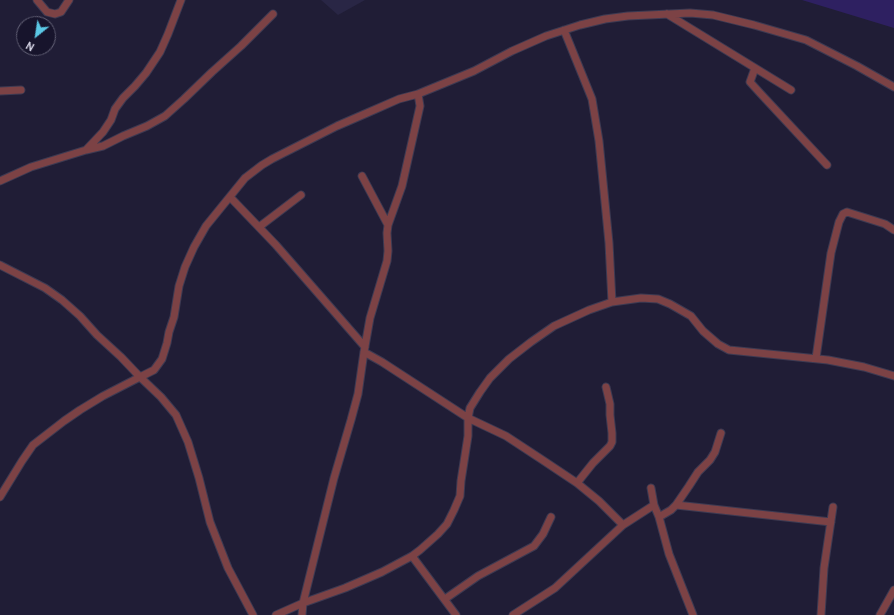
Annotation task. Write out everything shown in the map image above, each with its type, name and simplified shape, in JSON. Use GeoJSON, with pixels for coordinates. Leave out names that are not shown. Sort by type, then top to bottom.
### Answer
{"type":"FeatureCollection","features":[{"type":"Feature","properties":{"kind":"street"},"geometry":{"type":"LineString","coordinates":[[37,0],[47,12],[55,14],[61,12],[69,0]]}},
{"type":"Feature","properties":{"kind":"street"},"geometry":{"type":"LineString","coordinates":[[86,150],[103,132],[115,109],[135,86],[160,52],[181,0]]}},
{"type":"Feature","properties":{"kind":"street"},"geometry":{"type":"LineString","coordinates":[[0,497],[33,445],[64,421],[102,396],[154,370],[162,359],[174,317],[179,286],[185,266],[194,247],[206,226],[245,178],[272,159],[337,126],[399,99],[418,94],[474,71],[512,51],[546,36],[580,25],[605,19],[628,16],[690,13],[713,15],[754,25],[806,40],[894,87]]}},
{"type":"Feature","properties":{"kind":"street"},"geometry":{"type":"LineString","coordinates":[[0,181],[31,167],[103,146],[165,116],[242,46],[273,14]]}},
{"type":"Feature","properties":{"kind":"street"},"geometry":{"type":"LineString","coordinates":[[666,14],[790,90]]}},
{"type":"Feature","properties":{"kind":"street"},"geometry":{"type":"LineString","coordinates":[[564,30],[592,99],[599,141],[609,243],[612,302]]}},
{"type":"Feature","properties":{"kind":"street"},"geometry":{"type":"LineString","coordinates":[[754,68],[750,82],[828,166]]}},
{"type":"Feature","properties":{"kind":"street"},"geometry":{"type":"LineString","coordinates":[[0,92],[21,90]]}},
{"type":"Feature","properties":{"kind":"street"},"geometry":{"type":"LineString","coordinates":[[302,615],[303,603],[334,478],[358,394],[370,318],[387,261],[388,225],[402,186],[420,106],[418,94]]}},
{"type":"Feature","properties":{"kind":"street"},"geometry":{"type":"LineString","coordinates":[[362,176],[388,225]]}},
{"type":"Feature","properties":{"kind":"street"},"geometry":{"type":"LineString","coordinates":[[258,227],[301,196]]}},
{"type":"Feature","properties":{"kind":"street"},"geometry":{"type":"LineString","coordinates":[[230,197],[258,227],[364,350],[468,418],[506,436],[577,483],[599,501],[623,525]]}},
{"type":"Feature","properties":{"kind":"street"},"geometry":{"type":"LineString","coordinates":[[816,358],[831,253],[839,222],[843,214],[846,212],[885,224],[894,230]]}},
{"type":"Feature","properties":{"kind":"street"},"geometry":{"type":"LineString","coordinates":[[0,264],[45,288],[62,300],[161,397],[176,415],[188,442],[210,522],[228,568],[253,615]]}},
{"type":"Feature","properties":{"kind":"street"},"geometry":{"type":"LineString","coordinates":[[276,615],[382,572],[412,556],[438,534],[447,524],[460,496],[468,436],[468,418],[470,408],[480,392],[490,378],[509,359],[530,342],[554,326],[589,310],[612,302],[640,298],[658,299],[670,304],[690,316],[703,331],[718,344],[729,350],[816,358],[864,367],[894,376]]}},
{"type":"Feature","properties":{"kind":"street"},"geometry":{"type":"LineString","coordinates":[[577,483],[612,442],[610,404],[606,387]]}},
{"type":"Feature","properties":{"kind":"street"},"geometry":{"type":"LineString","coordinates":[[658,517],[671,510],[676,505],[698,472],[710,460],[715,452],[721,433]]}},
{"type":"Feature","properties":{"kind":"street"},"geometry":{"type":"LineString","coordinates":[[651,488],[654,505],[669,554],[693,615]]}},
{"type":"Feature","properties":{"kind":"street"},"geometry":{"type":"LineString","coordinates":[[513,615],[555,588],[623,525],[654,505]]}},
{"type":"Feature","properties":{"kind":"street"},"geometry":{"type":"LineString","coordinates":[[676,505],[831,522]]}},
{"type":"Feature","properties":{"kind":"street"},"geometry":{"type":"LineString","coordinates":[[821,615],[824,568],[833,507]]}},
{"type":"Feature","properties":{"kind":"street"},"geometry":{"type":"LineString","coordinates":[[445,599],[478,576],[534,546],[543,534],[551,517]]}},
{"type":"Feature","properties":{"kind":"street"},"geometry":{"type":"LineString","coordinates":[[412,556],[456,615]]}},
{"type":"Feature","properties":{"kind":"street"},"geometry":{"type":"LineString","coordinates":[[880,615],[894,590]]}},
{"type":"Feature","properties":{"kind":"shaded area"},"geometry":{"type":"Polygon","coordinates":[[[321,0],[365,0],[338,15],[321,0]]]}},
{"type":"Feature","properties":{"kind":"shaded area"},"geometry":{"type":"Polygon","coordinates":[[[802,0],[894,0],[894,28],[802,0]]]}}]}
